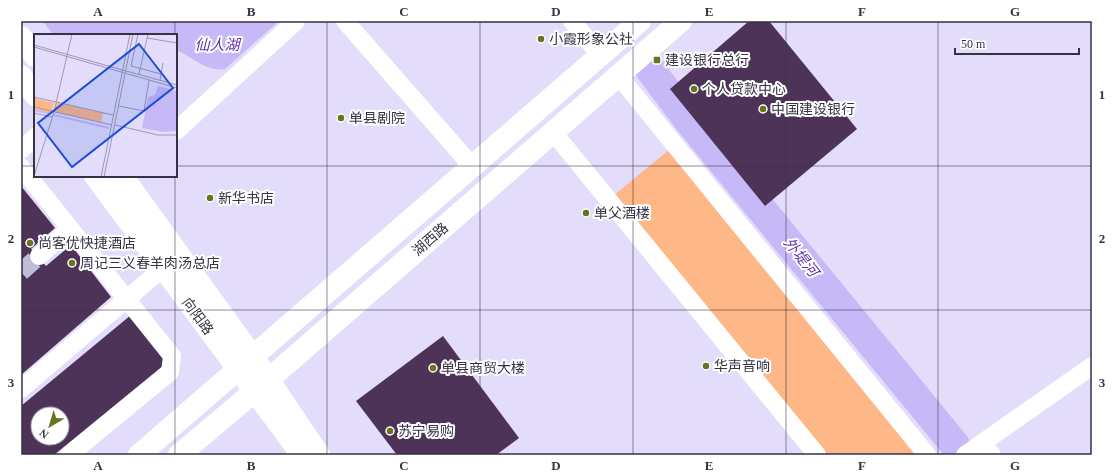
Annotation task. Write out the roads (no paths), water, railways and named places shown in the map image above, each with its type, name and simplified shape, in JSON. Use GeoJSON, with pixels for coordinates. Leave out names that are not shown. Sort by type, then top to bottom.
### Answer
{"type":"FeatureCollection","features":[{"type":"Feature","properties":{"kind":"main road","name":"湖西路"},"geometry":{"type":"LineString","coordinates":[[139,455],[246,364],[640,21]]}},
{"type":"Feature","properties":{"kind":"main road","name":"湖西路"},"geometry":{"type":"LineString","coordinates":[[178,455],[261,386],[552,132],[682,21]]}},
{"type":"Feature","properties":{"kind":"main road"},"geometry":{"type":"LineString","coordinates":[[21,37],[34,55]]}},
{"type":"Feature","properties":{"kind":"main road"},"geometry":{"type":"LineString","coordinates":[[21,76],[34,94]]}},
{"type":"Feature","properties":{"kind":"main road","name":"向阳路"},"geometry":{"type":"LineString","coordinates":[[96,177],[163,268],[246,364]]}},
{"type":"Feature","properties":{"kind":"main road","name":"向阳路"},"geometry":{"type":"LineString","coordinates":[[124,177],[261,386],[302,455]]}},
{"type":"Feature","properties":{"kind":"main road","name":"向阳路"},"geometry":{"type":"LineString","coordinates":[[261,386],[319,455]]}},
{"type":"Feature","properties":{"kind":"street"},"geometry":{"type":"LineString","coordinates":[[177,130],[296,21]]}},
{"type":"Feature","properties":{"kind":"street"},"geometry":{"type":"LineString","coordinates":[[345,21],[472,166]]}},
{"type":"Feature","properties":{"kind":"street"},"geometry":{"type":"LineString","coordinates":[[572,21],[600,55]]}},
{"type":"Feature","properties":{"kind":"street"},"geometry":{"type":"LineString","coordinates":[[618,75],[927,455]]}},
{"type":"Feature","properties":{"kind":"street"},"geometry":{"type":"LineString","coordinates":[[552,132],[817,455]]}},
{"type":"Feature","properties":{"kind":"street"},"geometry":{"type":"LineString","coordinates":[[21,150],[34,138]]}},
{"type":"Feature","properties":{"kind":"street"},"geometry":{"type":"LineString","coordinates":[[21,167],[172,356],[170,372],[69,455]]}},
{"type":"Feature","properties":{"kind":"street"},"geometry":{"type":"LineString","coordinates":[[38,256],[70,228]]}},
{"type":"Feature","properties":{"kind":"street"},"geometry":{"type":"LineString","coordinates":[[21,390],[163,268]]}},
{"type":"Feature","properties":{"kind":"street"},"geometry":{"type":"LineString","coordinates":[[965,455],[987,449],[1092,366]]}},
{"type":"Feature","properties":{"kind":"street"},"geometry":{"type":"LineString","coordinates":[[261,386],[294,455]]}},
{"type":"Feature","properties":{"kind":"street"},"geometry":{"type":"LineString","coordinates":[[261,386],[328,455]]}},
{"type":"Feature","properties":{"kind":"water","name":"仙人湖"},"geometry":{"type":"Polygon","coordinates":[[[43,21],[279,21],[225,69],[206,66],[177,50],[177,34],[52,34],[43,21]]]}},
{"type":"Feature","properties":{"kind":"waterway","name":"外堤河"},"geometry":{"type":"LineString","coordinates":[[649,68],[689,121],[955,445]]}},
{"type":"Feature","properties":{"kind":"tunnel"},"geometry":{"type":"LineString","coordinates":[[21,272],[39,256]]}},
{"type":"Feature","properties":{"kind":"place","name":"小霞形象公社"},"geometry":{"type":"Point","coordinates":[541,39]}},
{"type":"Feature","properties":{"kind":"place","name":"建设银行总行"},"geometry":{"type":"Point","coordinates":[657,60]}},
{"type":"Feature","properties":{"kind":"place","name":"个人贷款中心"},"geometry":{"type":"Point","coordinates":[694,89]}},
{"type":"Feature","properties":{"kind":"place","name":"中国建设银行"},"geometry":{"type":"Point","coordinates":[763,109]}},
{"type":"Feature","properties":{"kind":"place","name":"单县剧院"},"geometry":{"type":"Point","coordinates":[341,118]}},
{"type":"Feature","properties":{"kind":"place","name":"新华书店"},"geometry":{"type":"Point","coordinates":[210,198]}},
{"type":"Feature","properties":{"kind":"place","name":"单父酒楼"},"geometry":{"type":"Point","coordinates":[586,213]}},
{"type":"Feature","properties":{"kind":"place","name":"尚客优快捷酒店"},"geometry":{"type":"Point","coordinates":[30,243]}},
{"type":"Feature","properties":{"kind":"place","name":"周记三义春羊肉汤总店"},"geometry":{"type":"Point","coordinates":[72,263]}},
{"type":"Feature","properties":{"kind":"place","name":"华声音响"},"geometry":{"type":"Point","coordinates":[706,366]}},
{"type":"Feature","properties":{"kind":"place","name":"单县商贸大楼"},"geometry":{"type":"Point","coordinates":[433,368]}},
{"type":"Feature","properties":{"kind":"place","name":"苏宁易购"},"geometry":{"type":"Point","coordinates":[390,431]}}]}
